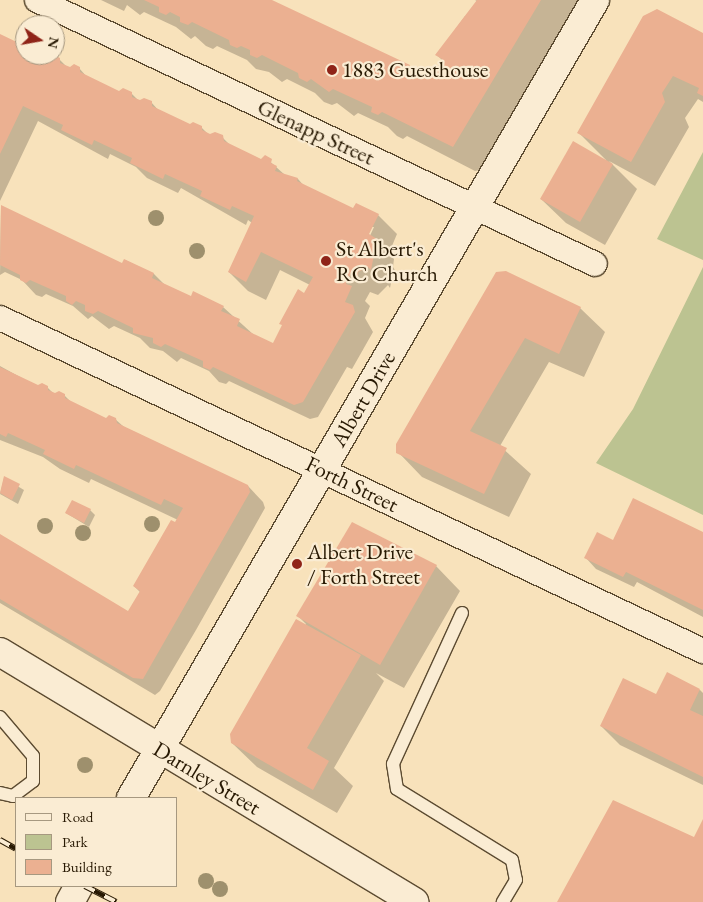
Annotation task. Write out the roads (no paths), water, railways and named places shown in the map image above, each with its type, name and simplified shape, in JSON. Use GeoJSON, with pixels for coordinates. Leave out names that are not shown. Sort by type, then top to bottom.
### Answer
{"type":"FeatureCollection","features":[{"type":"Feature","properties":{"kind":"street","name":"Glenapp Street"},"geometry":{"type":"LineString","coordinates":[[37,0],[595,264]]}},
{"type":"Feature","properties":{"kind":"street","name":"Albert Drive"},"geometry":{"type":"LineString","coordinates":[[132,797],[595,0]]}},
{"type":"Feature","properties":{"kind":"street","name":"Forth Street"},"geometry":{"type":"LineString","coordinates":[[0,318],[703,651]]}},
{"type":"Feature","properties":{"kind":"street","name":"Darnley Street"},"geometry":{"type":"LineString","coordinates":[[0,652],[415,902]]}},
{"type":"Feature","properties":{"kind":"street"},"geometry":{"type":"LineString","coordinates":[[70,902],[78,887]]}},
{"type":"Feature","properties":{"kind":"lane"},"geometry":{"type":"LineString","coordinates":[[462,613],[393,764],[397,788],[512,860],[516,880],[502,902]]}},
{"type":"Feature","properties":{"kind":"lane"},"geometry":{"type":"LineString","coordinates":[[0,717],[33,756],[33,781],[13,796],[0,793]]}},
{"type":"Feature","properties":{"kind":"railway"},"geometry":{"type":"LineString","coordinates":[[0,840],[15,848]]}},
{"type":"Feature","properties":{"kind":"railway"},"geometry":{"type":"LineString","coordinates":[[87,887],[116,902]]}},
{"type":"Feature","properties":{"kind":"place","name":"1883 Guesthouse"},"geometry":{"type":"Point","coordinates":[332,70]}},
{"type":"Feature","properties":{"kind":"place","name":"St Albert's RC Church"},"geometry":{"type":"Point","coordinates":[326,261]}},
{"type":"Feature","properties":{"kind":"place","name":"Albert Drive / Forth Street"},"geometry":{"type":"Point","coordinates":[297,564]}}]}
